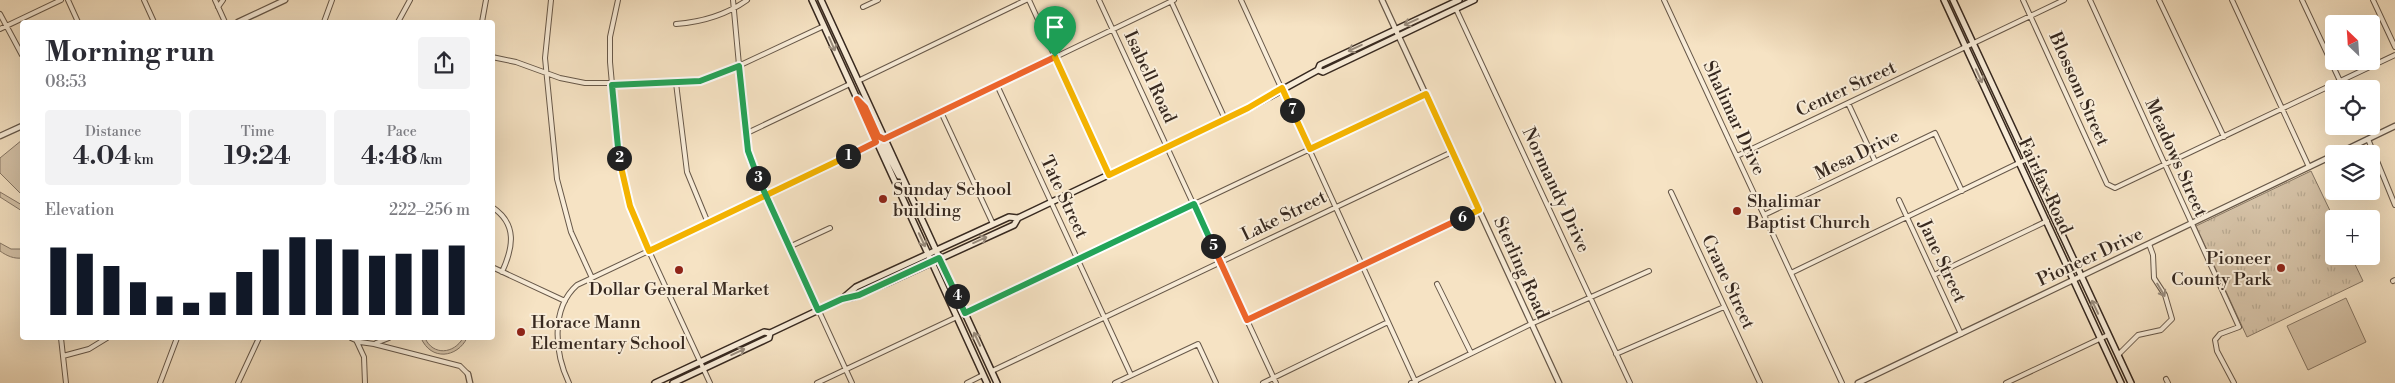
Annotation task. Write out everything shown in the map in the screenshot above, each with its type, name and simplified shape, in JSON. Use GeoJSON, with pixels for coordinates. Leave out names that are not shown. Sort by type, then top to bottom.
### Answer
{"type":"FeatureCollection","features":[{"type":"Feature","properties":{"kind":"main road"},"geometry":{"type":"LineString","coordinates":[[812,0],[987,383]]}},
{"type":"Feature","properties":{"kind":"main road"},"geometry":{"type":"LineString","coordinates":[[821,0],[997,383]]}},
{"type":"Feature","properties":{"kind":"main road"},"geometry":{"type":"LineString","coordinates":[[842,299],[856,287],[1009,217],[1018,218],[1052,203],[1225,120],[1318,70],[1320,65],[1458,0]]}},
{"type":"Feature","properties":{"kind":"main road"},"geometry":{"type":"LineString","coordinates":[[1456,9],[1456,5],[1464,0]]}},
{"type":"Feature","properties":{"kind":"main road"},"geometry":{"type":"LineString","coordinates":[[1318,70],[1324,72],[1474,0]]}},
{"type":"Feature","properties":{"kind":"main road","name":"Fairfax Road"},"geometry":{"type":"LineString","coordinates":[[1944,0],[2121,383]]}},
{"type":"Feature","properties":{"kind":"main road","name":"Fairfax Road"},"geometry":{"type":"LineString","coordinates":[[1953,0],[2131,383]]}},
{"type":"Feature","properties":{"kind":"main road"},"geometry":{"type":"LineString","coordinates":[[857,99],[865,107],[878,136],[884,139]]}},
{"type":"Feature","properties":{"kind":"main road"},"geometry":{"type":"LineString","coordinates":[[876,142],[882,144],[895,171],[904,182]]}},
{"type":"Feature","properties":{"kind":"main road"},"geometry":{"type":"LineString","coordinates":[[655,383],[764,332],[770,333],[842,299],[859,295],[1014,224],[1018,218]]}},
{"type":"Feature","properties":{"kind":"main road"},"geometry":{"type":"LineString","coordinates":[[673,383],[769,338],[770,333]]}},
{"type":"Feature","properties":{"kind":"street"},"geometry":{"type":"LineString","coordinates":[[0,29],[61,0]]}},
{"type":"Feature","properties":{"kind":"street"},"geometry":{"type":"LineString","coordinates":[[68,0],[77,20]]}},
{"type":"Feature","properties":{"kind":"street"},"geometry":{"type":"LineString","coordinates":[[144,0],[153,20]]}},
{"type":"Feature","properties":{"kind":"street"},"geometry":{"type":"LineString","coordinates":[[215,0],[224,20]]}},
{"type":"Feature","properties":{"kind":"street"},"geometry":{"type":"LineString","coordinates":[[218,7],[223,0]]}},
{"type":"Feature","properties":{"kind":"street"},"geometry":{"type":"LineString","coordinates":[[242,20],[285,0]]}},
{"type":"Feature","properties":{"kind":"street"},"geometry":{"type":"LineString","coordinates":[[325,20],[332,0]]}},
{"type":"Feature","properties":{"kind":"street"},"geometry":{"type":"LineString","coordinates":[[399,20],[410,0]]}},
{"type":"Feature","properties":{"kind":"street"},"geometry":{"type":"LineString","coordinates":[[482,20],[486,0]]}},
{"type":"Feature","properties":{"kind":"street"},"geometry":{"type":"LineString","coordinates":[[551,0],[545,42],[554,159],[561,199],[571,232],[592,278]]}},
{"type":"Feature","properties":{"kind":"street"},"geometry":{"type":"LineString","coordinates":[[618,0],[610,37],[612,85],[622,176],[630,206],[649,251],[710,383]]}},
{"type":"Feature","properties":{"kind":"street"},"geometry":{"type":"LineString","coordinates":[[733,0],[745,134],[750,161],[852,383]]}},
{"type":"Feature","properties":{"kind":"street"},"geometry":{"type":"LineString","coordinates":[[676,24],[709,18],[734,8],[747,0]]}},
{"type":"Feature","properties":{"kind":"street"},"geometry":{"type":"LineString","coordinates":[[863,7],[878,0]]}},
{"type":"Feature","properties":{"kind":"street"},"geometry":{"type":"LineString","coordinates":[[858,81],[1027,0],[1109,175]]}},
{"type":"Feature","properties":{"kind":"street","name":"Isabell Road"},"geometry":{"type":"LineString","coordinates":[[1100,0],[1276,383]]}},
{"type":"Feature","properties":{"kind":"street"},"geometry":{"type":"LineString","coordinates":[[884,139],[1172,0],[1225,120]]}},
{"type":"Feature","properties":{"kind":"street"},"geometry":{"type":"LineString","coordinates":[[1241,0],[1336,206],[1414,382],[1531,324],[1649,271]]}},
{"type":"Feature","properties":{"kind":"street","name":"Sterling Road"},"geometry":{"type":"LineString","coordinates":[[1382,0],[1559,383]]}},
{"type":"Feature","properties":{"kind":"street","name":"Shalimar Drive"},"geometry":{"type":"LineString","coordinates":[[1664,0],[1842,383]]}},
{"type":"Feature","properties":{"kind":"street","name":"Blossom Street"},"geometry":{"type":"LineString","coordinates":[[2023,0],[2107,184],[2115,188],[2164,165]]}},
{"type":"Feature","properties":{"kind":"street","name":"Center Street"},"geometry":{"type":"LineString","coordinates":[[1737,156],[2064,0]]}},
{"type":"Feature","properties":{"kind":"street","name":"Meadows Street"},"geometry":{"type":"LineString","coordinates":[[2090,0],[2239,327],[2216,336],[2215,343],[2217,351],[2234,383]]}},
{"type":"Feature","properties":{"kind":"street"},"geometry":{"type":"LineString","coordinates":[[2160,0],[2224,137]]}},
{"type":"Feature","properties":{"kind":"street"},"geometry":{"type":"LineString","coordinates":[[2232,0],[2309,167]]}},
{"type":"Feature","properties":{"kind":"street"},"geometry":{"type":"LineString","coordinates":[[2302,0],[2340,80]]}},
{"type":"Feature","properties":{"kind":"street"},"geometry":{"type":"LineString","coordinates":[[2373,0],[2395,47]]}},
{"type":"Feature","properties":{"kind":"street","name":"Normandy Drive"},"geometry":{"type":"LineString","coordinates":[[1456,9],[1630,383]]}},
{"type":"Feature","properties":{"kind":"street"},"geometry":{"type":"LineString","coordinates":[[0,14],[20,51]]}},
{"type":"Feature","properties":{"kind":"street"},"geometry":{"type":"LineString","coordinates":[[495,58],[516,62],[579,82],[612,85],[676,83],[709,79],[824,26]]}},
{"type":"Feature","properties":{"kind":"street"},"geometry":{"type":"LineString","coordinates":[[2342,80],[2395,55]]}},
{"type":"Feature","properties":{"kind":"street"},"geometry":{"type":"LineString","coordinates":[[676,83],[686,172],[708,223]]}},
{"type":"Feature","properties":{"kind":"street"},"geometry":{"type":"LineString","coordinates":[[745,134],[850,84]]}},
{"type":"Feature","properties":{"kind":"street","name":"Tate Street"},"geometry":{"type":"LineString","coordinates":[[997,85],[1131,375]]}},
{"type":"Feature","properties":{"kind":"street"},"geometry":{"type":"LineString","coordinates":[[2164,165],[2325,88]]}},
{"type":"Feature","properties":{"kind":"street"},"geometry":{"type":"LineString","coordinates":[[965,313],[1426,94]]}},
{"type":"Feature","properties":{"kind":"street"},"geometry":{"type":"LineString","coordinates":[[1848,103],[1875,162]]}},
{"type":"Feature","properties":{"kind":"street"},"geometry":{"type":"LineString","coordinates":[[941,112],[993,224]]}},
{"type":"Feature","properties":{"kind":"street"},"geometry":{"type":"LineString","coordinates":[[2356,145],[2395,126]]}},
{"type":"Feature","properties":{"kind":"street"},"geometry":{"type":"LineString","coordinates":[[0,136],[20,127]]}},
{"type":"Feature","properties":{"kind":"street","name":"Mesa Drive"},"geometry":{"type":"LineString","coordinates":[[1764,214],[1936,133],[1962,191]]}},
{"type":"Feature","properties":{"kind":"street"},"geometry":{"type":"LineString","coordinates":[[2368,139],[2395,205]]}},
{"type":"Feature","properties":{"kind":"street"},"geometry":{"type":"LineString","coordinates":[[569,383],[561,364],[558,345],[559,325],[566,301],[573,289],[592,278],[876,142]]}},
{"type":"Feature","properties":{"kind":"street","name":"Lake Street"},"geometry":{"type":"LineString","coordinates":[[992,371],[1452,152]]}},
{"type":"Feature","properties":{"kind":"street"},"geometry":{"type":"LineString","coordinates":[[1791,273],[2027,159]]}},
{"type":"Feature","properties":{"kind":"street","name":"Pioneer Drive"},"geometry":{"type":"LineString","coordinates":[[1858,383],[2325,160]]}},
{"type":"Feature","properties":{"kind":"street","name":"Crane Street"},"geometry":{"type":"LineString","coordinates":[[1671,192],[1760,383]]}},
{"type":"Feature","properties":{"kind":"street","name":"Jane Street"},"geometry":{"type":"LineString","coordinates":[[1899,200],[1961,334]]}},
{"type":"Feature","properties":{"kind":"street"},"geometry":{"type":"LineString","coordinates":[[495,210],[506,220],[512,233],[511,253],[502,272]]}},
{"type":"Feature","properties":{"kind":"street"},"geometry":{"type":"LineString","coordinates":[[1247,320],[1479,210]]}},
{"type":"Feature","properties":{"kind":"street"},"geometry":{"type":"LineString","coordinates":[[1934,275],[2047,221]]}},
{"type":"Feature","properties":{"kind":"street"},"geometry":{"type":"LineString","coordinates":[[789,247],[830,228]]}},
{"type":"Feature","properties":{"kind":"street"},"geometry":{"type":"LineString","coordinates":[[2118,355],[2138,335],[2161,330],[2172,319],[2165,294],[2154,278],[2153,254],[2149,244]]}},
{"type":"Feature","properties":{"kind":"street"},"geometry":{"type":"LineString","coordinates":[[495,269],[566,301]]}},
{"type":"Feature","properties":{"kind":"street"},"geometry":{"type":"LineString","coordinates":[[1437,284],[1472,352]]}},
{"type":"Feature","properties":{"kind":"street"},"geometry":{"type":"LineString","coordinates":[[1616,354],[1724,307]]}},
{"type":"Feature","properties":{"kind":"street"},"geometry":{"type":"LineString","coordinates":[[817,383],[957,317]]}},
{"type":"Feature","properties":{"kind":"street"},"geometry":{"type":"LineString","coordinates":[[1263,383],[1388,322]]}},
{"type":"Feature","properties":{"kind":"street"},"geometry":{"type":"LineString","coordinates":[[2006,383],[2108,335]]}},
{"type":"Feature","properties":{"kind":"street"},"geometry":{"type":"LineString","coordinates":[[61,340],[66,383]]}},
{"type":"Feature","properties":{"kind":"street"},"geometry":{"type":"LineString","coordinates":[[63,356],[89,348],[103,340]]}},
{"type":"Feature","properties":{"kind":"street"},"geometry":{"type":"LineString","coordinates":[[160,383],[176,340]]}},
{"type":"Feature","properties":{"kind":"street"},"geometry":{"type":"LineString","coordinates":[[238,383],[258,340]]}},
{"type":"Feature","properties":{"kind":"street"},"geometry":{"type":"LineString","coordinates":[[354,340],[364,357],[365,383]]}},
{"type":"Feature","properties":{"kind":"street"},"geometry":{"type":"LineString","coordinates":[[357,340],[460,366],[468,374],[470,383]]}},
{"type":"Feature","properties":{"kind":"street"},"geometry":{"type":"LineString","coordinates":[[374,344],[384,340]]}},
{"type":"Feature","properties":{"kind":"street"},"geometry":{"type":"LineString","coordinates":[[1115,383],[1198,344],[1216,383]]}},
{"type":"Feature","properties":{"kind":"street"},"geometry":{"type":"LineString","coordinates":[[966,383],[984,375]]}},
{"type":"Feature","properties":{"kind":"green space"},"geometry":{"type":"Polygon","coordinates":[[[20,142],[20,193],[0,173],[0,158],[20,142]]]}},
{"type":"Feature","properties":{"kind":"green space"},"geometry":{"type":"Polygon","coordinates":[[[2311,171],[2330,210],[2325,210],[2325,265],[2355,265],[2363,281],[2247,337],[2196,226],[2311,171]]]}},
{"type":"Feature","properties":{"kind":"green space"},"geometry":{"type":"Polygon","coordinates":[[[0,192],[20,204],[20,210],[0,197],[0,192]]]}},
{"type":"Feature","properties":{"kind":"green space"},"geometry":{"type":"Polygon","coordinates":[[[0,243],[11,249],[20,249],[20,258],[11,257],[0,251],[0,243]]]}},
{"type":"Feature","properties":{"kind":"green space"},"geometry":{"type":"Polygon","coordinates":[[[2346,298],[2366,342],[2308,370],[2287,326],[2346,298]]]}},
{"type":"Feature","properties":{"kind":"green space"},"geometry":{"type":"Polygon","coordinates":[[[422,340],[426,340],[433,348],[444,351],[454,347],[461,340],[466,340],[457,350],[444,354],[431,351],[422,340]]]}},
{"type":"Feature","properties":{"kind":"place","name":"Sunday School building"},"geometry":{"type":"Point","coordinates":[883,199]}},
{"type":"Feature","properties":{"kind":"place","name":"Shalimar Baptist Church"},"geometry":{"type":"Point","coordinates":[1737,211]}},
{"type":"Feature","properties":{"kind":"place","name":"Pioneer County Park"},"geometry":{"type":"Point","coordinates":[2281,268]}},
{"type":"Feature","properties":{"kind":"place","name":"Dollar General Market"},"geometry":{"type":"Point","coordinates":[679,270]}},
{"type":"Feature","properties":{"kind":"place","name":"Horace Mann Elementary School"},"geometry":{"type":"Point","coordinates":[521,332]}},
{"type":"Feature","properties":{"kind":"route"},"geometry":{"type":"LineString","coordinates":[[1055,57],[884,139],[878,136],[865,107],[857,99],[876,142],[766,195],[708,223],[649,251],[630,206],[619,161],[612,85],[700,81],[739,66],[746,141],[750,161],[753,169],[766,195],[818,310],[842,299],[859,295],[939,258],[965,313],[1194,204],[1247,320],[1479,210],[1426,94],[1310,149],[1282,88],[1248,108],[1109,175],[1055,57]]}}]}
